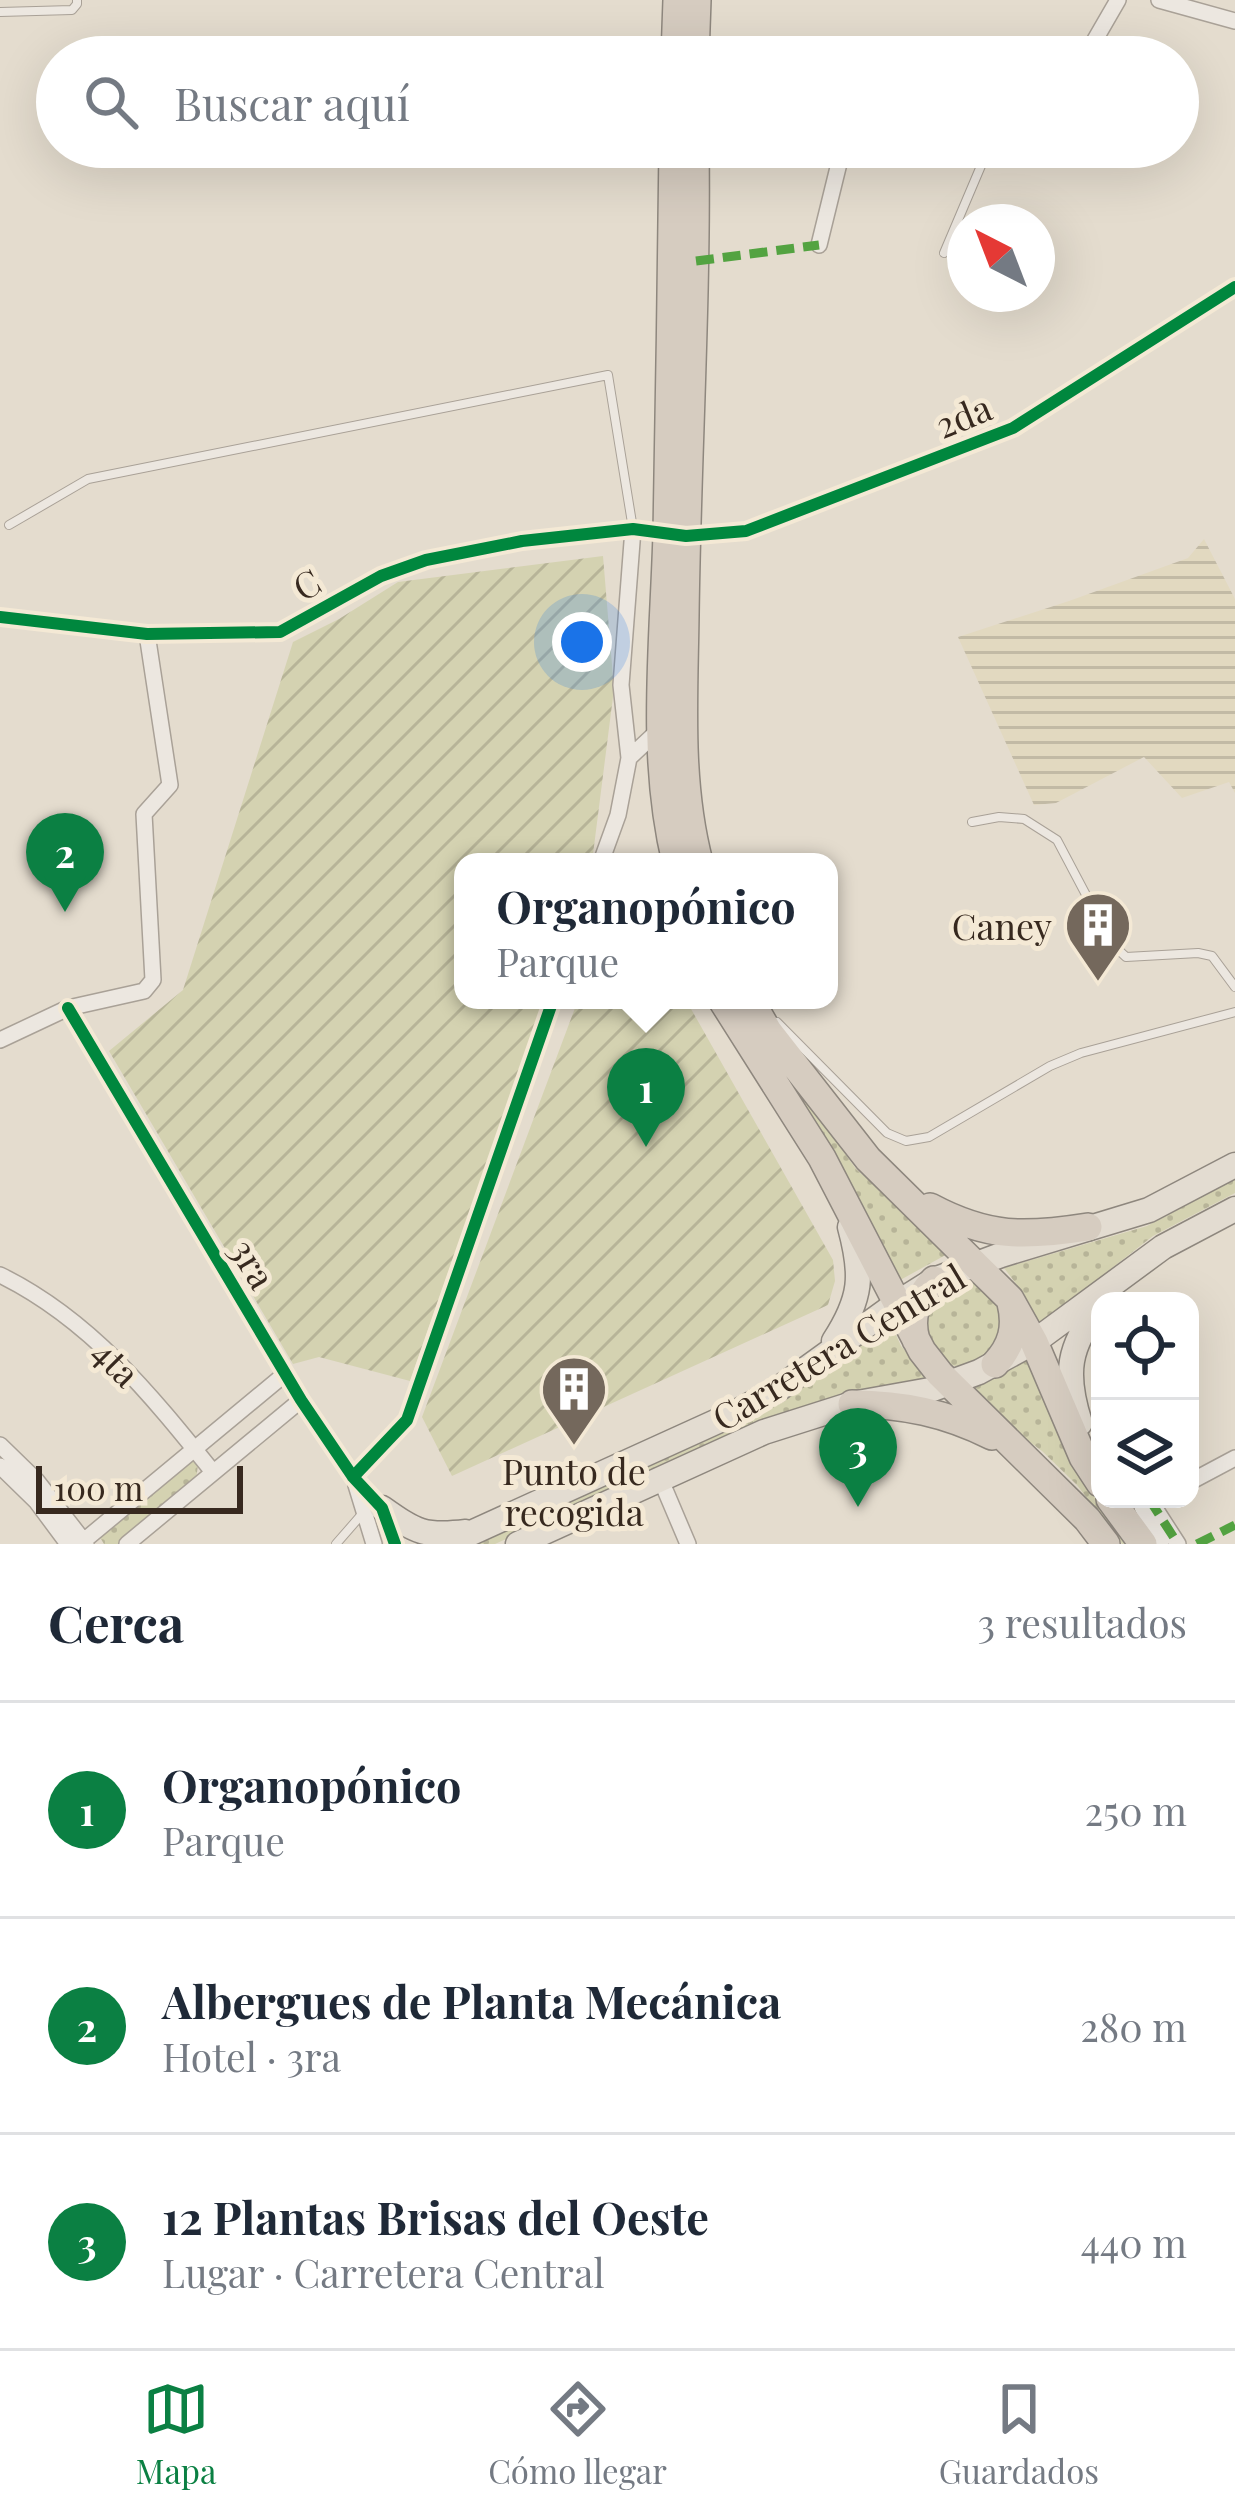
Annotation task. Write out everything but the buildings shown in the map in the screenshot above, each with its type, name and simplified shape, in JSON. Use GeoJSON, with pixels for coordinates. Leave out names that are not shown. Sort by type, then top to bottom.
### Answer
{"type":"FeatureCollection","features":[{"type":"Feature","properties":{"kind":"highway"},"geometry":{"type":"LineString","coordinates":[[676,36],[677,0]]}},
{"type":"Feature","properties":{"kind":"highway"},"geometry":{"type":"LineString","coordinates":[[696,36],[697,0]]}},
{"type":"Feature","properties":{"kind":"highway"},"geometry":{"type":"LineString","coordinates":[[674,168],[676,534],[690,828],[697,853]]}},
{"type":"Feature","properties":{"kind":"highway"},"geometry":{"type":"LineString","coordinates":[[674,853],[666,822],[660,729],[696,261],[695,168]]}},
{"type":"Feature","properties":{"kind":"highway"},"geometry":{"type":"LineString","coordinates":[[728,1009],[822,1158],[920,1347],[947,1370],[968,1373],[987,1368],[1013,1334],[1013,1310],[1006,1295],[854,1141],[768,1031],[757,1009]]}},
{"type":"Feature","properties":{"kind":"highway"},"geometry":{"type":"LineString","coordinates":[[900,1190],[969,1227],[994,1232],[1088,1227]]}},
{"type":"Feature","properties":{"kind":"highway"},"geometry":{"type":"LineString","coordinates":[[1091,1467],[1034,1342],[995,1283],[976,1275],[939,1278],[925,1290],[914,1310],[920,1347],[1106,1544]]}},
{"type":"Feature","properties":{"kind":"highway"},"geometry":{"type":"LineString","coordinates":[[852,1404],[924,1409],[973,1426],[1020,1451]]}},
{"type":"Feature","properties":{"kind":"highway"},"geometry":{"type":"LineString","coordinates":[[1117,1508],[1143,1544]]}},
{"type":"Feature","properties":{"kind":"main road","name":"Carretera Central"},"geometry":{"type":"LineString","coordinates":[[447,1544],[731,1415],[777,1390],[939,1278],[1149,1210],[1235,1165]]}},
{"type":"Feature","properties":{"kind":"main road"},"geometry":{"type":"LineString","coordinates":[[777,1390],[833,1342],[856,1302],[859,1261],[843,1201]]}},
{"type":"Feature","properties":{"kind":"main road","name":"Carretera Central"},"geometry":{"type":"LineString","coordinates":[[518,1544],[546,1539],[660,1478],[764,1432],[852,1404],[930,1390],[987,1368],[1034,1342],[1163,1247],[1235,1209]]}},
{"type":"Feature","properties":{"kind":"main road"},"geometry":{"type":"LineString","coordinates":[[1110,1292],[1121,1278]]}},
{"type":"Feature","properties":{"kind":"main road"},"geometry":{"type":"LineString","coordinates":[[1091,1318],[1076,1341],[1070,1376],[1091,1456]]}},
{"type":"Feature","properties":{"kind":"main road"},"geometry":{"type":"LineString","coordinates":[[373,1510],[436,1535],[474,1532]]}},
{"type":"Feature","properties":{"kind":"street"},"geometry":{"type":"LineString","coordinates":[[1097,36],[1118,0]]}},
{"type":"Feature","properties":{"kind":"street"},"geometry":{"type":"LineString","coordinates":[[1159,0],[1235,21]]}},
{"type":"Feature","properties":{"kind":"street"},"geometry":{"type":"LineString","coordinates":[[819,245],[838,168]]}},
{"type":"Feature","properties":{"kind":"street","name":"2da"},"geometry":{"type":"LineString","coordinates":[[633,529],[676,534],[746,531],[1013,428],[1235,287]]}},
{"type":"Feature","properties":{"kind":"street"},"geometry":{"type":"LineString","coordinates":[[605,853],[629,758],[622,685],[633,529]]}},
{"type":"Feature","properties":{"kind":"street","name":"C"},"geometry":{"type":"LineString","coordinates":[[0,617],[147,634],[280,632],[381,576],[426,560],[522,541],[633,529]]}},
{"type":"Feature","properties":{"kind":"street"},"geometry":{"type":"LineString","coordinates":[[0,1040],[68,1008],[144,991],[153,980],[144,814],[170,785],[147,634]]}},
{"type":"Feature","properties":{"kind":"street"},"geometry":{"type":"LineString","coordinates":[[629,758],[660,729]]}},
{"type":"Feature","properties":{"kind":"street","name":"3ra"},"geometry":{"type":"LineString","coordinates":[[68,1008],[285,1374],[395,1544]]}},
{"type":"Feature","properties":{"kind":"street"},"geometry":{"type":"LineString","coordinates":[[353,1477],[407,1420],[550,1009]]}},
{"type":"Feature","properties":{"kind":"street","name":"4ta"},"geometry":{"type":"LineString","coordinates":[[0,1275],[74,1320],[128,1369],[213,1472]]}},
{"type":"Feature","properties":{"kind":"street"},"geometry":{"type":"LineString","coordinates":[[80,1543],[285,1374]]}},
{"type":"Feature","properties":{"kind":"street"},"geometry":{"type":"LineString","coordinates":[[127,1544],[301,1400]]}},
{"type":"Feature","properties":{"kind":"street"},"geometry":{"type":"LineString","coordinates":[[0,1445],[50,1496],[80,1543]]}},
{"type":"Feature","properties":{"kind":"street"},"geometry":{"type":"LineString","coordinates":[[1199,1477],[1235,1458]]}},
{"type":"Feature","properties":{"kind":"street"},"geometry":{"type":"LineString","coordinates":[[0,1466],[80,1543]]}},
{"type":"Feature","properties":{"kind":"street"},"geometry":{"type":"LineString","coordinates":[[660,1478],[688,1544]]}},
{"type":"Feature","properties":{"kind":"street"},"geometry":{"type":"LineString","coordinates":[[1142,1508],[1161,1544]]}},
{"type":"Feature","properties":{"kind":"street"},"geometry":{"type":"LineString","coordinates":[[1158,1508],[1178,1544]]}},
{"type":"Feature","properties":{"kind":"street","name":"3ra"},"geometry":{"type":"LineString","coordinates":[[373,1510],[374,1544]]}},
{"type":"Feature","properties":{"kind":"lane"},"geometry":{"type":"LineString","coordinates":[[0,12],[72,10],[77,0]]}},
{"type":"Feature","properties":{"kind":"lane"},"geometry":{"type":"LineString","coordinates":[[944,253],[980,168]]}},
{"type":"Feature","properties":{"kind":"lane"},"geometry":{"type":"LineString","coordinates":[[10,525],[88,479],[608,375],[633,529]]}},
{"type":"Feature","properties":{"kind":"lane"},"geometry":{"type":"LineString","coordinates":[[972,822],[1024,818],[1058,840],[1112,944],[1126,957],[1211,956],[1235,987]]}},
{"type":"Feature","properties":{"kind":"lane"},"geometry":{"type":"LineString","coordinates":[[761,1009],[887,1133],[906,1141],[929,1137],[1050,1066],[1081,1053],[1235,1012]]}},
{"type":"Feature","properties":{"kind":"lane"},"geometry":{"type":"LineString","coordinates":[[337,1544],[373,1510]]}},
{"type":"Feature","properties":{"kind":"shaded area"},"geometry":{"type":"Polygon","coordinates":[[[1204,539],[1235,599],[1235,793],[1229,782],[1182,798],[1144,757],[1056,803],[1034,805],[958,637],[1188,558],[1204,539]]]}},
{"type":"Feature","properties":{"kind":"shaded area"},"geometry":{"type":"Polygon","coordinates":[[[603,556],[614,689],[593,853],[454,853],[454,1009],[541,1009],[410,1381],[319,1357],[293,1364],[109,1051],[183,990],[293,642],[398,582],[603,556]]]}},
{"type":"Feature","properties":{"kind":"shaded area"},"geometry":{"type":"Polygon","coordinates":[[[575,1009],[691,1009],[833,1260],[835,1281],[828,1305],[452,1476],[422,1417],[575,1009]]]}},
{"type":"Feature","properties":{"kind":"shaded area"},"geometry":{"type":"Polygon","coordinates":[[[755,1038],[856,1169],[951,1252],[893,1284],[848,1178],[755,1038]]]}},
{"type":"Feature","properties":{"kind":"shaded area"},"geometry":{"type":"Polygon","coordinates":[[[1235,1179],[1235,1193],[1153,1236],[1040,1324],[1004,1268],[1147,1226],[1235,1179]]]}},
{"type":"Feature","properties":{"kind":"shaded area"},"geometry":{"type":"Polygon","coordinates":[[[966,1279],[1001,1300],[999,1350],[962,1368],[941,1362],[919,1327],[936,1289],[966,1279]]]}},
{"type":"Feature","properties":{"kind":"shaded area"},"geometry":{"type":"Polygon","coordinates":[[[888,1317],[901,1346],[930,1379],[764,1421],[495,1544],[464,1544],[760,1410],[888,1317]]]}},
{"type":"Feature","properties":{"kind":"shaded area"},"geometry":{"type":"Polygon","coordinates":[[[1027,1357],[1091,1488],[1091,1503],[1042,1451],[964,1393],[1027,1357]]]}},
{"type":"Feature","properties":{"kind":"shaded area"},"geometry":{"type":"Polygon","coordinates":[[[193,1460],[198,1465],[196,1480],[118,1544],[104,1544],[98,1534],[193,1460]]]}},
{"type":"Feature","properties":{"kind":"shaded area"},"geometry":{"type":"Polygon","coordinates":[[[1095,1508],[1105,1508],[1129,1544],[1122,1544],[1095,1508]]]}},
{"type":"Feature","properties":{"kind":"marked path"},"geometry":{"type":"LineString","coordinates":[[696,261],[819,245]]}},
{"type":"Feature","properties":{"kind":"marked path"},"geometry":{"type":"LineString","coordinates":[[1155,1508],[1178,1544]]}},
{"type":"Feature","properties":{"kind":"marked path"},"geometry":{"type":"LineString","coordinates":[[1197,1544],[1235,1525]]}},
{"type":"Feature","properties":{"kind":"cycle path"},"geometry":{"type":"LineString","coordinates":[[0,617],[147,634],[280,632],[381,576],[426,560],[522,541],[633,529],[686,536],[746,531],[1013,428],[1235,287]]}},
{"type":"Feature","properties":{"kind":"cycle path"},"geometry":{"type":"LineString","coordinates":[[68,1008],[301,1400],[353,1477],[382,1508],[395,1544]]}},
{"type":"Feature","properties":{"kind":"cycle path"},"geometry":{"type":"LineString","coordinates":[[353,1477],[407,1420],[550,1009]]}},
{"type":"Feature","properties":{"kind":"place","name":"Albergues de Planta Mecánica"},"geometry":{"type":"Point","coordinates":[65,912]}},
{"type":"Feature","properties":{"kind":"place","name":"Caney"},"geometry":{"type":"Point","coordinates":[1098,984]}},
{"type":"Feature","properties":{"kind":"place","name":"Organopónico"},"geometry":{"type":"Point","coordinates":[646,1147]}},
{"type":"Feature","properties":{"kind":"place","name":"Punto de recogida"},"geometry":{"type":"Point","coordinates":[574,1448]}},
{"type":"Feature","properties":{"kind":"place","name":"12 Plantas Brisas del Oeste"},"geometry":{"type":"Point","coordinates":[858,1507]}}]}
